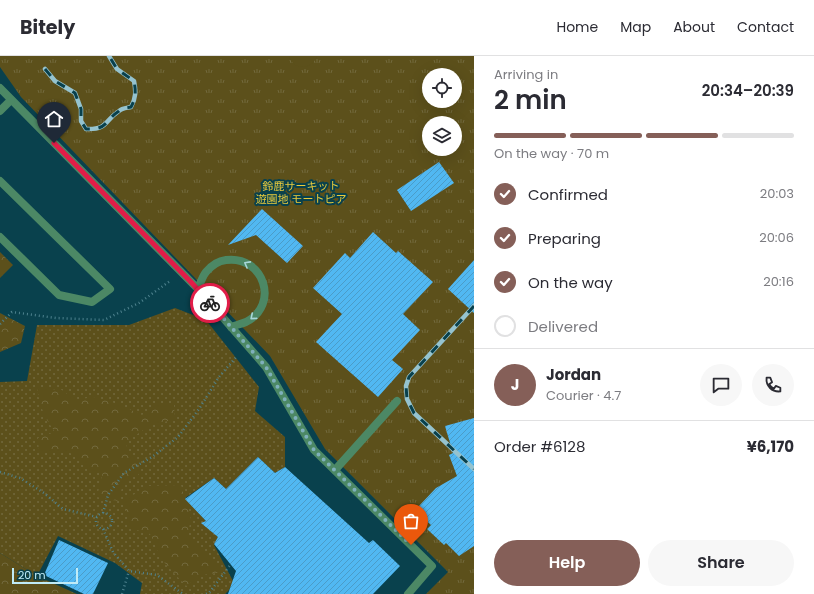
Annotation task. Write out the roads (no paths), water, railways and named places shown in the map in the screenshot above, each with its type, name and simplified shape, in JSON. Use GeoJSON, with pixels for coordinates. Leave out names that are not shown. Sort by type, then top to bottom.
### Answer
{"type":"FeatureCollection","features":[{"type":"Feature","properties":{"kind":"lane"},"geometry":{"type":"LineString","coordinates":[[0,88],[198,289],[266,367],[314,450],[432,566],[408,594]]}},
{"type":"Feature","properties":{"kind":"lane"},"geometry":{"type":"LineString","coordinates":[[0,111],[11,100]]}},
{"type":"Feature","properties":{"kind":"lane"},"geometry":{"type":"LineString","coordinates":[[0,182],[110,289],[92,302],[59,295],[0,237]]}},
{"type":"Feature","properties":{"kind":"lane"},"geometry":{"type":"LineString","coordinates":[[198,289],[205,273],[213,265],[222,261],[233,259],[243,261],[253,267],[260,275],[264,285],[265,296],[262,307],[255,316],[245,322],[231,327]]}},
{"type":"Feature","properties":{"kind":"lane"},"geometry":{"type":"LineString","coordinates":[[335,470],[397,401]]}},
{"type":"Feature","properties":{"kind":"railway"},"geometry":{"type":"LineString","coordinates":[[45,69],[55,81],[75,93],[81,109],[81,121],[86,129],[98,128],[105,124],[120,110],[131,107],[135,97],[134,81],[117,69],[109,56]]}},
{"type":"Feature","properties":{"kind":"railway"},"geometry":{"type":"LineString","coordinates":[[474,306],[409,377],[406,386],[407,399],[414,413],[474,469]]}},
{"type":"Feature","properties":{"kind":"park label","name":"鈴鹿サーキット 遊園地 モートピア"},"geometry":{"type":"Point","coordinates":[301,192]}}]}
